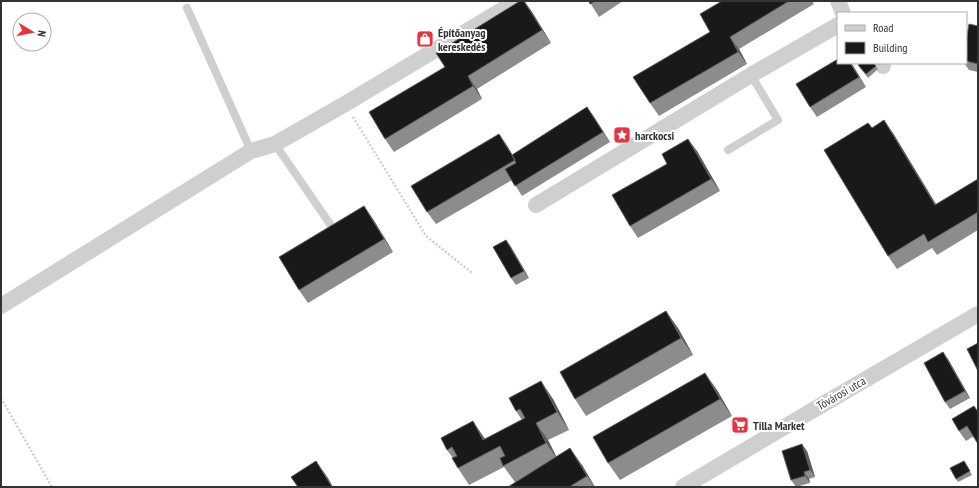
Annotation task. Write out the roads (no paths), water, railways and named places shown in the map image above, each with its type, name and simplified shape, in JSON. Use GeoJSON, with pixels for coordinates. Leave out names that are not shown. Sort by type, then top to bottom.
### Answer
{"type":"FeatureCollection","features":[{"type":"Feature","properties":{"kind":"street"},"geometry":{"type":"LineString","coordinates":[[1,306],[251,151],[275,144],[517,1]]}},
{"type":"Feature","properties":{"kind":"street"},"geometry":{"type":"LineString","coordinates":[[838,1],[843,12]]}},
{"type":"Feature","properties":{"kind":"street"},"geometry":{"type":"LineString","coordinates":[[536,205],[837,25]]}},
{"type":"Feature","properties":{"kind":"street","name":"Tóvárosi utca"},"geometry":{"type":"LineString","coordinates":[[683,487],[978,314]]}},
{"type":"Feature","properties":{"kind":"lane"},"geometry":{"type":"LineString","coordinates":[[187,8],[251,151]]}},
{"type":"Feature","properties":{"kind":"lane"},"geometry":{"type":"LineString","coordinates":[[728,150],[778,120],[751,75]]}},
{"type":"Feature","properties":{"kind":"lane"},"geometry":{"type":"LineString","coordinates":[[275,144],[332,227]]}},
{"type":"Feature","properties":{"kind":"place","name":"Építőanyag kereskedés"},"geometry":{"type":"Point","coordinates":[425,39]}},
{"type":"Feature","properties":{"kind":"place","name":"harckocsi"},"geometry":{"type":"Point","coordinates":[622,135]}},
{"type":"Feature","properties":{"kind":"place","name":"Tilla Market"},"geometry":{"type":"Point","coordinates":[740,425]}}]}
